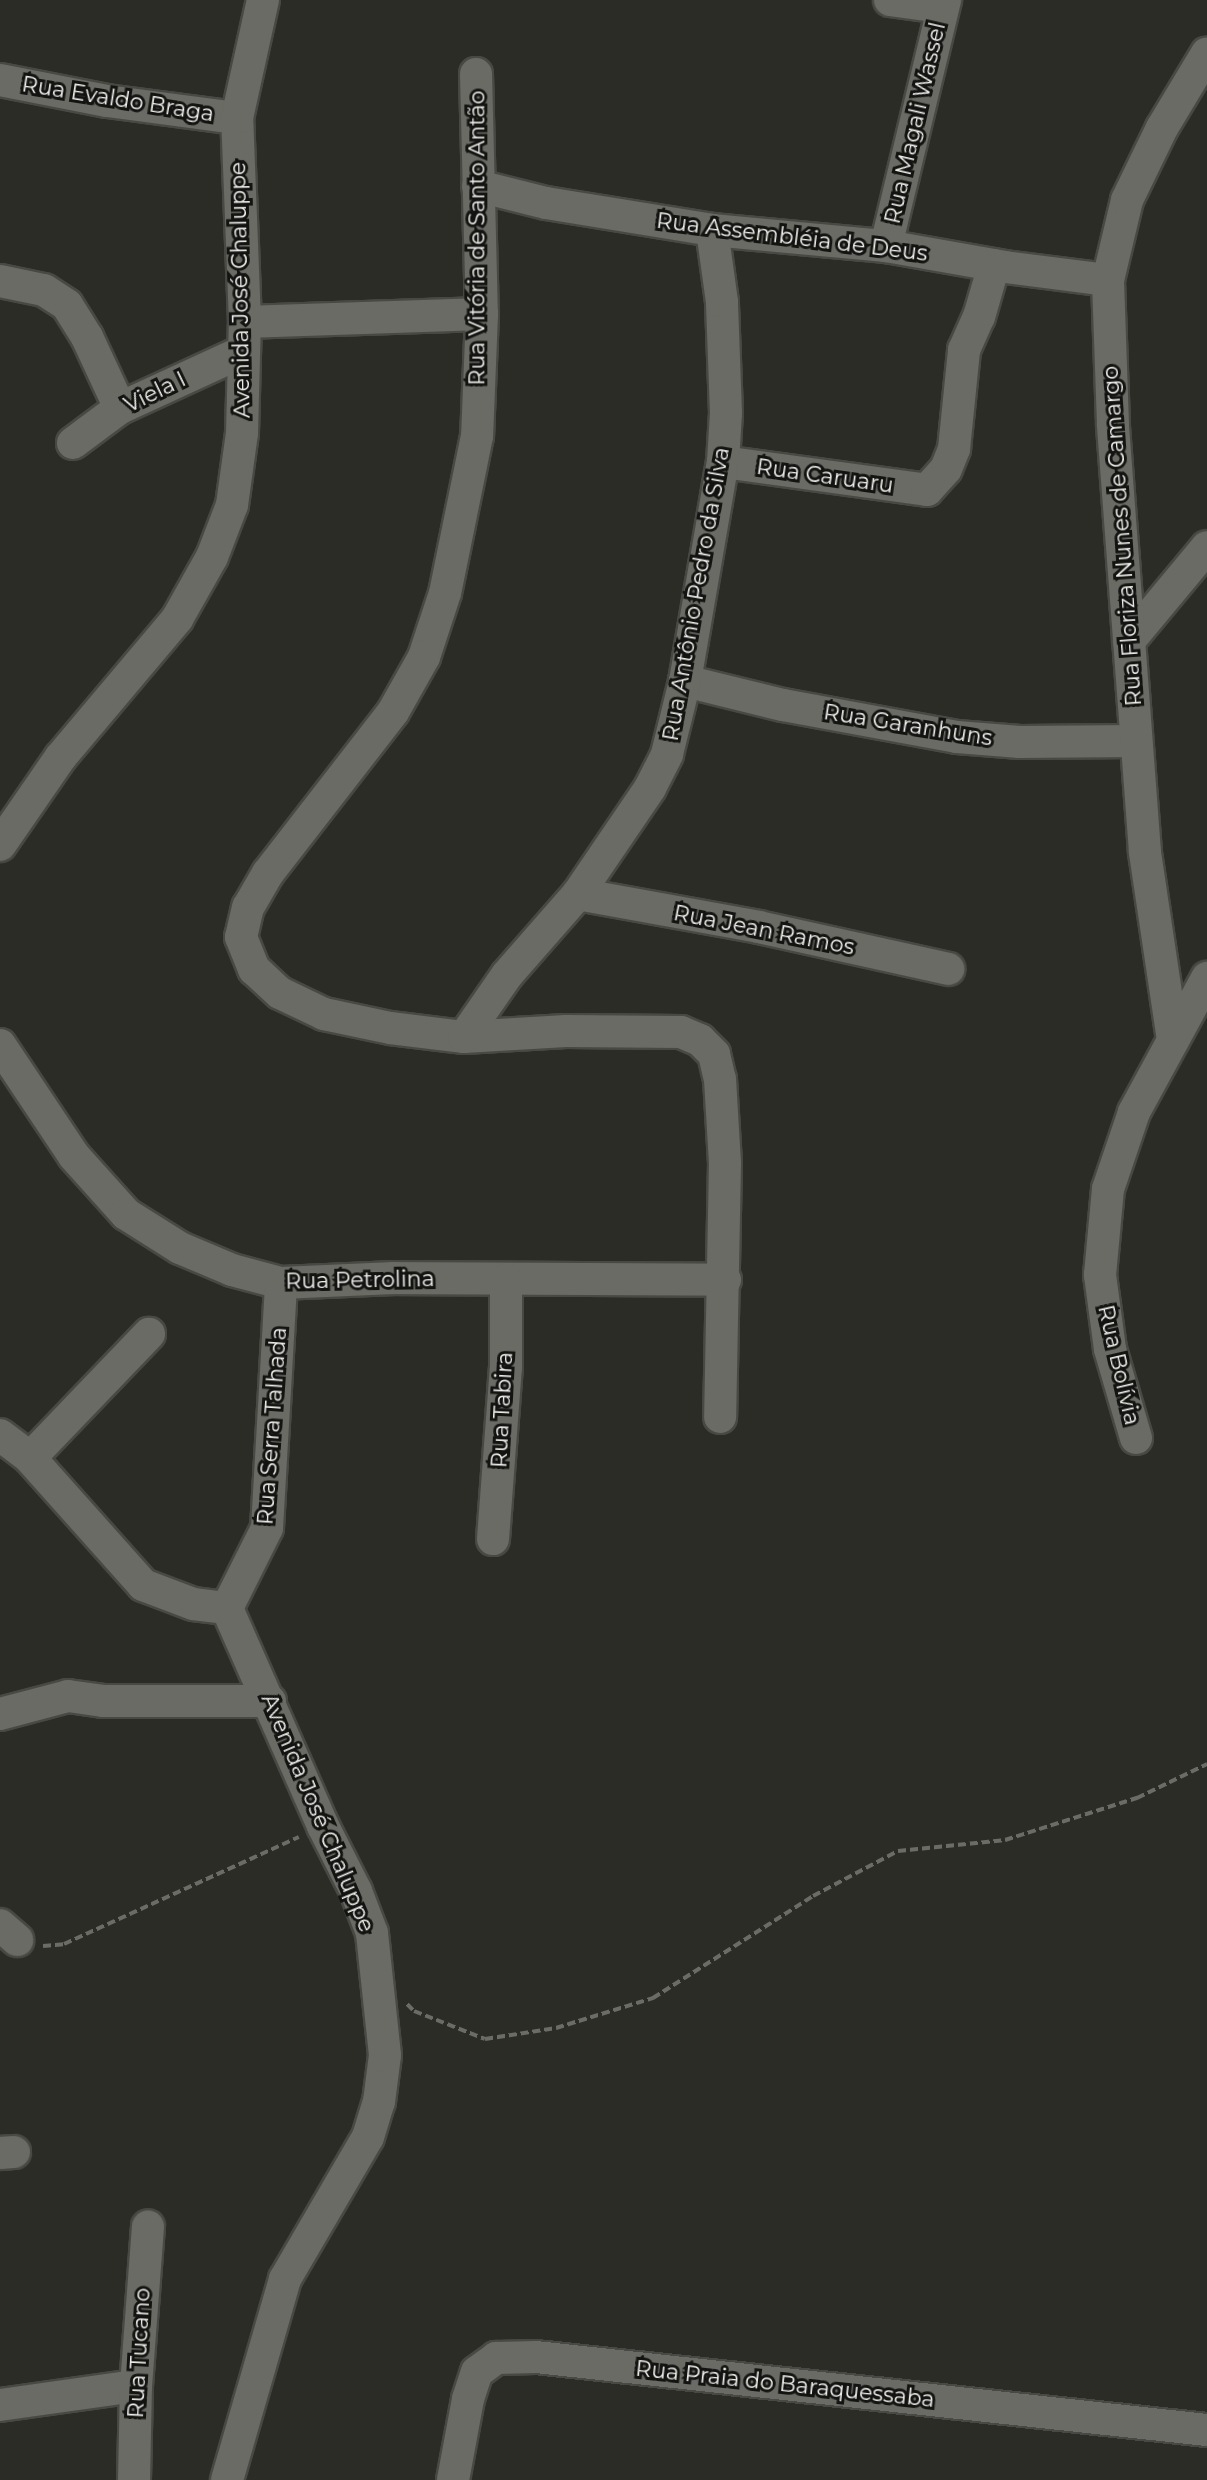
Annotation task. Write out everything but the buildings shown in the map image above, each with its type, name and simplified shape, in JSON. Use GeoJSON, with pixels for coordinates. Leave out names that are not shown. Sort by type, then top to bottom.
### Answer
{"type":"FeatureCollection","features":[{"type":"Feature","properties":{"kind":"street","name":"Avenida José Chaluppe"},"geometry":{"type":"LineString","coordinates":[[0,845],[60,758],[135,673],[177,619],[212,557],[232,505],[242,433],[244,337],[237,118],[263,0]]}},
{"type":"Feature","properties":{"kind":"street"},"geometry":{"type":"LineString","coordinates":[[890,0],[944,4]]}},
{"type":"Feature","properties":{"kind":"street","name":"Rua Magali Wassel"},"geometry":{"type":"LineString","coordinates":[[886,246],[944,4]]}},
{"type":"Feature","properties":{"kind":"street","name":"Rua Floriza Nunes de Camargo"},"geometry":{"type":"LineString","coordinates":[[1173,1040],[1145,852],[1135,741],[1113,424],[1108,280],[1127,200],[1162,128],[1207,53]]}},
{"type":"Feature","properties":{"kind":"street","name":"Rua Vitória de Santo Antão"},"geometry":{"type":"LineString","coordinates":[[476,74],[482,314],[477,436],[445,593],[424,657],[393,712],[268,873],[248,907],[241,937],[254,969],[262,977],[280,993],[324,1014],[390,1028],[464,1037],[566,1031],[681,1032],[700,1040],[714,1054],[720,1079],[725,1163],[720,1417]]}},
{"type":"Feature","properties":{"kind":"street","name":"Rua Evaldo Braga"},"geometry":{"type":"LineString","coordinates":[[0,80],[107,101],[237,118]]}},
{"type":"Feature","properties":{"kind":"street","name":"Rua Assembléia de Deus"},"geometry":{"type":"LineString","coordinates":[[478,186],[546,203],[712,230],[886,246],[994,265],[1108,280]]}},
{"type":"Feature","properties":{"kind":"street","name":"Rua Antônio Pedro da Silva"},"geometry":{"type":"LineString","coordinates":[[464,1037],[507,975],[578,894],[650,788],[667,754],[685,681],[723,462],[726,413],[722,302],[712,230]]}},
{"type":"Feature","properties":{"kind":"street","name":"Rua Caruaru"},"geometry":{"type":"LineString","coordinates":[[723,462],[927,490],[946,469],[954,449],[964,350],[979,317],[994,265]]}},
{"type":"Feature","properties":{"kind":"street"},"geometry":{"type":"LineString","coordinates":[[0,281],[44,290],[67,305],[87,337],[120,408]]}},
{"type":"Feature","properties":{"kind":"street"},"geometry":{"type":"LineString","coordinates":[[244,337],[482,314]]}},
{"type":"Feature","properties":{"kind":"street","name":"Viela I"},"geometry":{"type":"LineString","coordinates":[[73,443],[120,408],[244,337]]}},
{"type":"Feature","properties":{"kind":"street"},"geometry":{"type":"LineString","coordinates":[[1129,641],[1207,547]]}},
{"type":"Feature","properties":{"kind":"street","name":"Rua Garanhuns"},"geometry":{"type":"LineString","coordinates":[[685,681],[783,705],[957,737],[1020,742],[1135,741]]}},
{"type":"Feature","properties":{"kind":"street","name":"Rua Jean Ramos"},"geometry":{"type":"LineString","coordinates":[[578,894],[759,927],[948,969]]}},
{"type":"Feature","properties":{"kind":"street","name":"Rua Bolívia"},"geometry":{"type":"LineString","coordinates":[[1136,1438],[1110,1349],[1100,1275],[1108,1189],[1134,1112],[1207,978]]}},
{"type":"Feature","properties":{"kind":"street","name":"Rua Petrolina"},"geometry":{"type":"LineString","coordinates":[[0,1045],[74,1156],[126,1214],[180,1248],[232,1270],[281,1283],[394,1278],[725,1280]]}},
{"type":"Feature","properties":{"kind":"street","name":"Rua Tabira"},"geometry":{"type":"LineString","coordinates":[[493,1539],[506,1368],[506,1280]]}},
{"type":"Feature","properties":{"kind":"street","name":"Rua Serra Talhada"},"geometry":{"type":"LineString","coordinates":[[227,1608],[267,1528],[281,1283]]}},
{"type":"Feature","properties":{"kind":"street"},"geometry":{"type":"LineString","coordinates":[[30,1458],[149,1334]]}},
{"type":"Feature","properties":{"kind":"street"},"geometry":{"type":"LineString","coordinates":[[0,1435],[30,1458],[143,1585],[193,1604],[227,1608]]}},
{"type":"Feature","properties":{"kind":"street","name":"Avenida José Chaluppe"},"geometry":{"type":"LineString","coordinates":[[227,1608],[367,1919],[378,1973],[385,2055],[379,2102],[368,2137],[285,2279],[227,2480]]}},
{"type":"Feature","properties":{"kind":"street"},"geometry":{"type":"LineString","coordinates":[[0,1714],[68,1696],[103,1701],[270,1701]]}},
{"type":"Feature","properties":{"kind":"street","name":"Rua Tucano"},"geometry":{"type":"LineString","coordinates":[[134,2480],[136,2386],[148,2226]]}},
{"type":"Feature","properties":{"kind":"street","name":"Rua Praia do Baraquessaba"},"geometry":{"type":"LineString","coordinates":[[453,2480],[468,2399],[477,2372],[496,2358],[536,2357],[1207,2430]]}},
{"type":"Feature","properties":{"kind":"street"},"geometry":{"type":"LineString","coordinates":[[0,2405],[136,2386]]}},
{"type":"Feature","properties":{"kind":"path"},"geometry":{"type":"LineString","coordinates":[[378,1973],[414,2011],[485,2039],[556,2028],[653,1998],[813,1896],[898,1851],[1005,1840],[1137,1798],[1207,1764]]}},
{"type":"Feature","properties":{"kind":"path"},"geometry":{"type":"LineString","coordinates":[[8,1932],[37,1946],[64,1944],[323,1826]]}}]}
